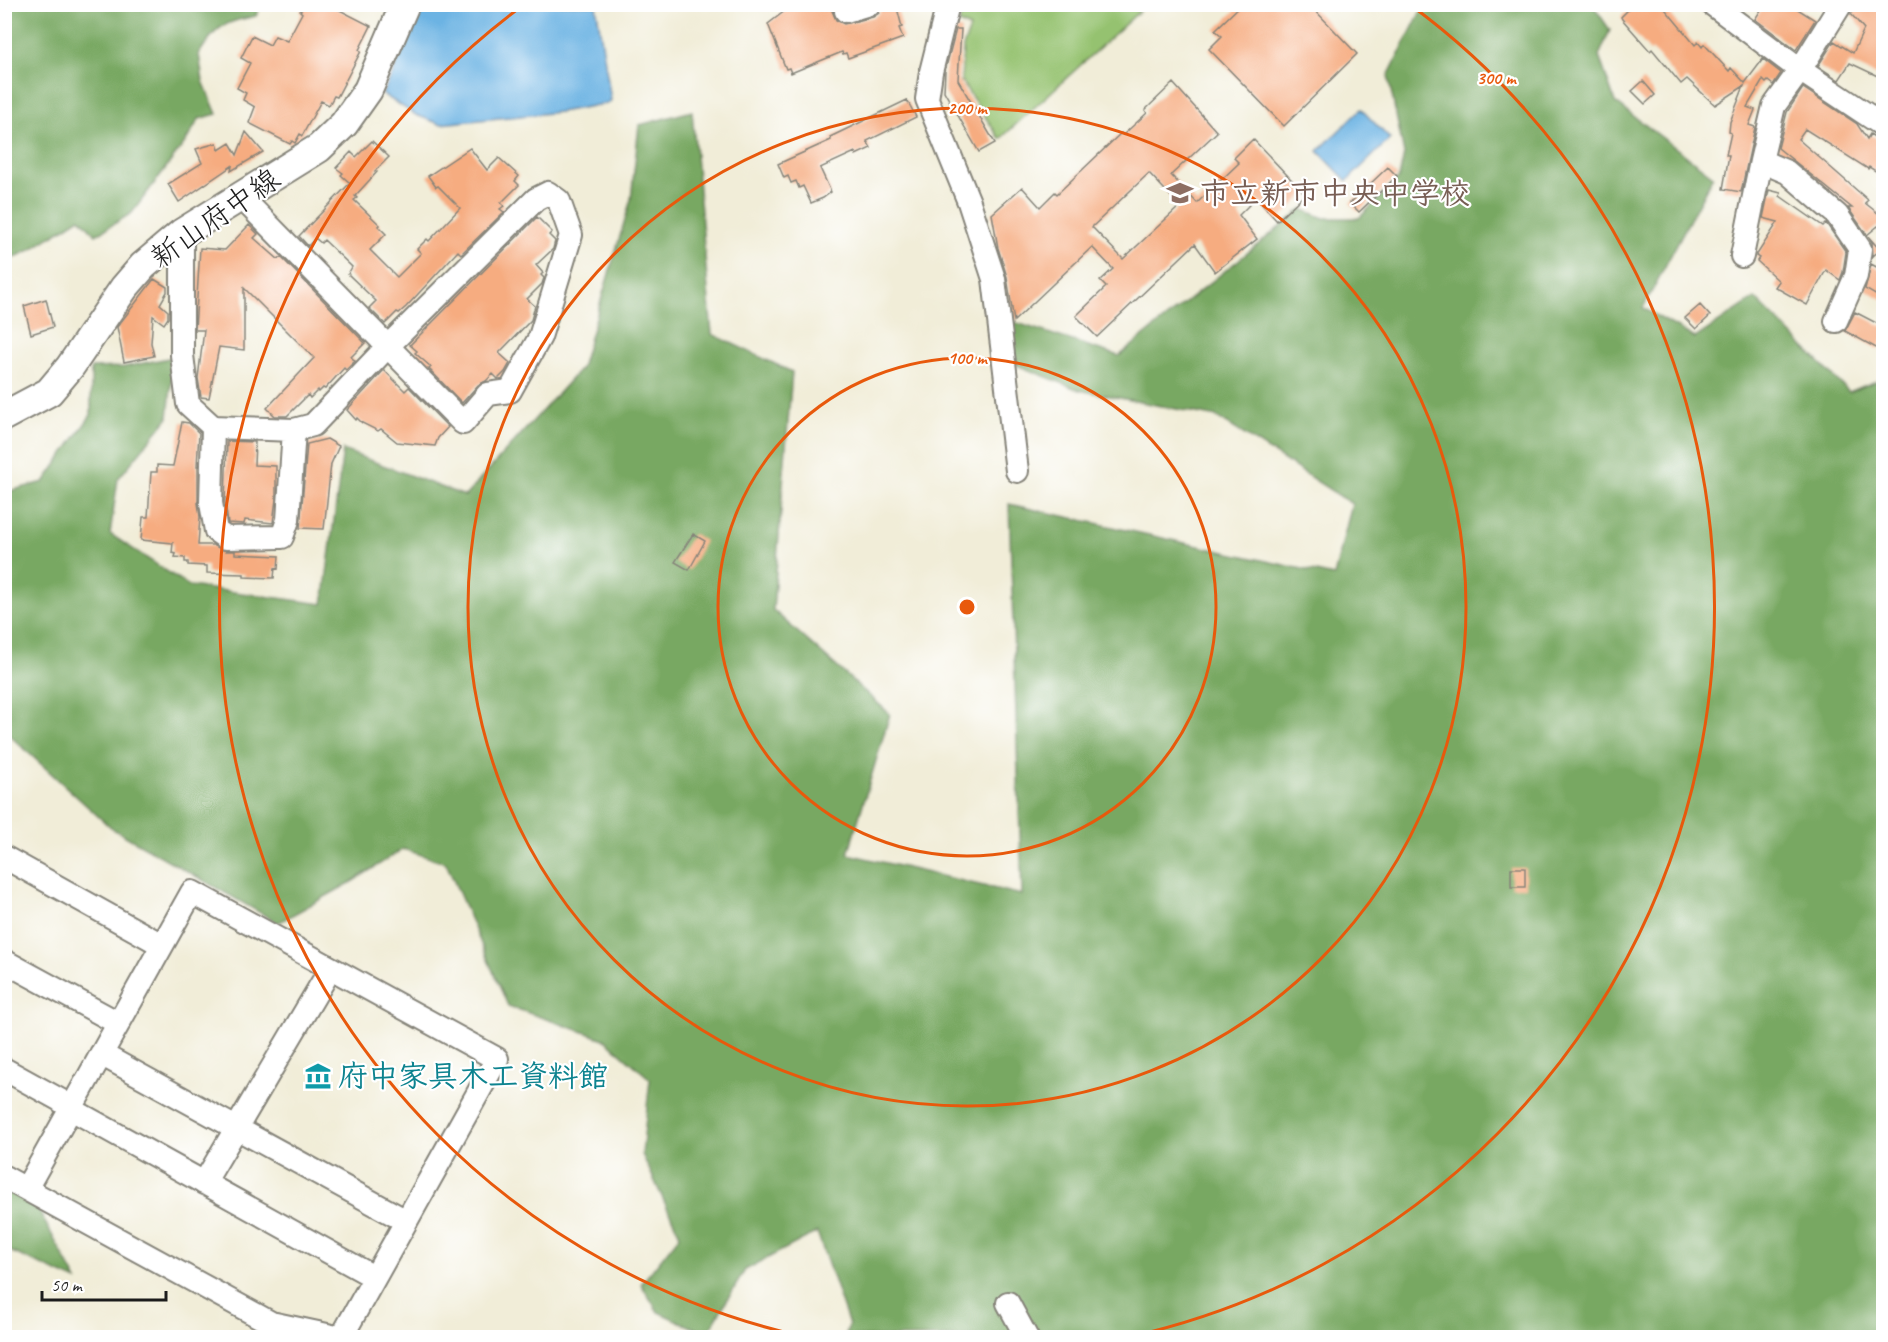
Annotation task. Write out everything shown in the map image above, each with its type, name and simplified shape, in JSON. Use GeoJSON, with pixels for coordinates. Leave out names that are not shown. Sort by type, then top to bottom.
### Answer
{"type":"FeatureCollection","features":[{"type":"Feature","properties":{"kind":"main road","name":"新山府中線"},"geometry":{"type":"LineString","coordinates":[[4,416],[50,392],[70,367],[124,288],[143,266],[182,233],[319,148],[344,124],[368,90],[405,4]]}},
{"type":"Feature","properties":{"kind":"street"},"geometry":{"type":"LineString","coordinates":[[846,11],[869,4]]}},
{"type":"Feature","properties":{"kind":"street"},"geometry":{"type":"LineString","coordinates":[[948,4],[931,72],[927,99],[969,202],[994,279],[1017,471]]}},
{"type":"Feature","properties":{"kind":"street"},"geometry":{"type":"LineString","coordinates":[[1712,4],[1800,70],[1884,126]]}},
{"type":"Feature","properties":{"kind":"street"},"geometry":{"type":"LineString","coordinates":[[1742,256],[1774,106],[1800,70],[1841,4]]}},
{"type":"Feature","properties":{"kind":"street"},"geometry":{"type":"LineString","coordinates":[[1761,161],[1787,172],[1837,215],[1860,249],[1856,276],[1836,321]]}},
{"type":"Feature","properties":{"kind":"street"},"geometry":{"type":"LineString","coordinates":[[182,233],[182,355],[188,404],[213,427],[294,430],[314,425],[388,346],[536,199],[548,193],[559,201],[571,235],[540,337],[510,391],[488,394],[463,423],[388,346],[241,197]]}},
{"type":"Feature","properties":{"kind":"street"},"geometry":{"type":"LineString","coordinates":[[213,427],[211,503],[216,531],[226,538],[282,537],[288,520],[294,430]]}},
{"type":"Feature","properties":{"kind":"street"},"geometry":{"type":"LineString","coordinates":[[4,857],[162,945]]}},
{"type":"Feature","properties":{"kind":"street"},"geometry":{"type":"LineString","coordinates":[[4,1178],[271,1323],[341,1338],[496,1059],[192,892],[26,1189]]}},
{"type":"Feature","properties":{"kind":"street"},"geometry":{"type":"LineString","coordinates":[[4,961],[118,1023]]}},
{"type":"Feature","properties":{"kind":"street"},"geometry":{"type":"LineString","coordinates":[[204,1183],[331,968]]}},
{"type":"Feature","properties":{"kind":"street"},"geometry":{"type":"LineString","coordinates":[[101,1054],[406,1221]]}},
{"type":"Feature","properties":{"kind":"street"},"geometry":{"type":"LineString","coordinates":[[4,1069],[60,1100],[71,1109],[375,1277]]}},
{"type":"Feature","properties":{"kind":"street"},"geometry":{"type":"LineString","coordinates":[[1008,1304],[1028,1338]]}},
{"type":"Feature","properties":{"kind":"green space"},"geometry":{"type":"Polygon","coordinates":[[[5,4],[261,5],[256,16],[228,23],[216,31],[199,54],[203,81],[217,114],[199,119],[186,141],[132,213],[96,235],[80,218],[32,249],[5,262],[5,4]]]}},
{"type":"Feature","properties":{"kind":"green space"},"geometry":{"type":"Polygon","coordinates":[[[964,4],[1146,5],[1000,139],[961,81],[963,47],[970,28],[959,23],[964,4]]]}},
{"type":"Feature","properties":{"kind":"green space"},"geometry":{"type":"Polygon","coordinates":[[[1424,5],[1593,5],[1610,30],[1599,56],[1615,102],[1713,176],[1643,308],[1695,338],[1755,298],[1849,392],[1883,378],[1883,1337],[845,1337],[849,1325],[817,1232],[745,1270],[707,1334],[658,1312],[641,1284],[680,1235],[642,1154],[650,1079],[604,1039],[508,1006],[446,863],[403,849],[350,883],[278,923],[111,828],[8,734],[5,725],[5,492],[44,482],[91,415],[91,368],[124,367],[174,357],[168,418],[118,479],[110,534],[189,586],[323,604],[343,450],[465,496],[581,368],[631,199],[639,125],[692,111],[712,334],[792,372],[773,610],[890,714],[848,854],[1022,895],[1009,504],[1334,576],[1352,504],[1217,417],[1079,390],[1014,364],[1005,319],[1119,356],[1302,209],[1324,218],[1359,218],[1399,178],[1404,154],[1388,76],[1424,5]]]}},
{"type":"Feature","properties":{"kind":"green space"},"geometry":{"type":"Polygon","coordinates":[[[4,1187],[39,1211],[77,1281],[5,1249],[4,1187]]]}},
{"type":"Feature","properties":{"kind":"water"},"geometry":{"type":"Polygon","coordinates":[[[431,4],[596,5],[611,100],[609,103],[560,112],[440,124],[416,115],[382,94],[420,8],[431,4]]]}},
{"type":"Feature","properties":{"kind":"water"},"geometry":{"type":"Polygon","coordinates":[[[1361,109],[1390,139],[1347,181],[1318,151],[1361,109]]]}},
{"type":"Feature","properties":{"kind":"building"},"geometry":{"type":"Polygon","coordinates":[[[307,4],[328,4],[371,26],[337,97],[334,96],[329,105],[321,101],[302,136],[300,134],[295,143],[292,141],[290,144],[249,123],[255,107],[243,100],[246,93],[237,88],[250,63],[241,58],[252,36],[270,45],[275,36],[287,41],[302,13],[300,11],[307,4]]]}},
{"type":"Feature","properties":{"kind":"building"},"geometry":{"type":"Polygon","coordinates":[[[794,4],[829,4],[836,20],[844,24],[873,17],[879,13],[882,6],[893,5],[893,9],[897,8],[902,27],[899,28],[903,38],[848,58],[846,53],[842,52],[791,73],[789,68],[786,69],[768,24],[794,4]]]}},
{"type":"Feature","properties":{"kind":"building"},"geometry":{"type":"Polygon","coordinates":[[[1242,4],[1309,4],[1357,54],[1284,126],[1209,49],[1222,36],[1215,30],[1242,4]]]}},
{"type":"Feature","properties":{"kind":"building"},"geometry":{"type":"Polygon","coordinates":[[[1634,4],[1661,4],[1695,45],[1698,42],[1702,47],[1704,44],[1729,71],[1731,68],[1745,83],[1763,59],[1781,73],[1773,85],[1763,80],[1747,107],[1755,110],[1749,125],[1755,127],[1741,192],[1723,189],[1729,155],[1726,155],[1731,133],[1729,132],[1730,122],[1744,86],[1715,105],[1687,79],[1681,84],[1652,49],[1650,51],[1622,19],[1621,17],[1634,4]]]}},
{"type":"Feature","properties":{"kind":"building"},"geometry":{"type":"Polygon","coordinates":[[[1765,4],[1790,4],[1815,20],[1796,50],[1755,19],[1765,4]]]}},
{"type":"Feature","properties":{"kind":"building"},"geometry":{"type":"Polygon","coordinates":[[[1861,4],[1884,4],[1884,79],[1850,63],[1839,80],[1818,66],[1834,41],[1853,53],[1864,29],[1851,14],[1861,4]]]}},
{"type":"Feature","properties":{"kind":"building"},"geometry":{"type":"Polygon","coordinates":[[[956,29],[961,29],[958,80],[995,143],[979,152],[944,91],[945,71],[956,29]]]}},
{"type":"Feature","properties":{"kind":"building"},"geometry":{"type":"Polygon","coordinates":[[[1643,81],[1655,95],[1645,104],[1632,91],[1643,81]]]}},
{"type":"Feature","properties":{"kind":"building"},"geometry":{"type":"Polygon","coordinates":[[[1173,83],[1217,132],[1171,175],[1197,203],[1239,163],[1234,158],[1253,139],[1305,194],[1277,221],[1256,198],[1239,215],[1257,239],[1215,272],[1195,244],[1097,337],[1076,316],[1106,287],[1100,281],[1113,269],[1092,247],[1014,321],[1007,277],[998,248],[992,214],[1022,187],[1040,207],[1055,192],[1057,194],[1121,133],[1123,135],[1147,113],[1145,110],[1173,83]],[[1149,173],[1092,227],[1123,259],[1180,206],[1149,173]]]}},
{"type":"Feature","properties":{"kind":"building"},"geometry":{"type":"Polygon","coordinates":[[[1803,88],[1857,124],[1867,139],[1870,134],[1884,143],[1884,176],[1869,167],[1868,169],[1805,129],[1798,139],[1868,200],[1865,203],[1884,218],[1881,229],[1878,226],[1867,235],[1848,208],[1852,208],[1778,148],[1787,112],[1803,88]]]}},
{"type":"Feature","properties":{"kind":"building"},"geometry":{"type":"Polygon","coordinates":[[[907,100],[916,117],[867,141],[871,148],[856,155],[855,152],[820,168],[831,192],[823,198],[811,203],[803,186],[799,188],[796,181],[791,183],[788,176],[784,178],[778,164],[831,140],[830,137],[907,100]]]}},
{"type":"Feature","properties":{"kind":"building"},"geometry":{"type":"Polygon","coordinates":[[[246,132],[263,152],[231,171],[232,166],[179,202],[168,184],[202,163],[196,149],[217,143],[219,150],[230,143],[237,155],[246,132]]]}},
{"type":"Feature","properties":{"kind":"building"},"geometry":{"type":"Polygon","coordinates":[[[372,141],[389,157],[375,171],[377,172],[354,200],[386,234],[370,250],[397,277],[421,253],[417,249],[427,239],[429,241],[460,208],[438,186],[436,187],[428,176],[470,148],[487,170],[499,158],[519,176],[515,181],[519,185],[501,203],[504,206],[500,209],[504,212],[461,254],[458,251],[406,307],[385,324],[369,308],[376,301],[348,274],[352,267],[324,240],[321,243],[315,238],[308,246],[299,236],[350,183],[336,168],[351,152],[356,157],[372,141]]]}},
{"type":"Feature","properties":{"kind":"building"},"geometry":{"type":"Polygon","coordinates":[[[1388,167],[1397,176],[1359,212],[1350,203],[1388,167]]]}},
{"type":"Feature","properties":{"kind":"building"},"geometry":{"type":"Polygon","coordinates":[[[1769,190],[1781,193],[1780,196],[1823,226],[1826,223],[1846,252],[1840,280],[1826,270],[1807,305],[1775,287],[1779,281],[1757,261],[1759,258],[1756,256],[1778,222],[1763,218],[1769,190]]]}},
{"type":"Feature","properties":{"kind":"building"},"geometry":{"type":"Polygon","coordinates":[[[537,217],[552,232],[549,235],[555,241],[553,249],[536,265],[544,278],[542,284],[527,299],[535,306],[531,320],[499,353],[510,363],[505,372],[498,379],[493,374],[478,385],[462,403],[429,369],[431,367],[415,353],[417,351],[410,345],[537,217]]]}},
{"type":"Feature","properties":{"kind":"building"},"geometry":{"type":"Polygon","coordinates":[[[249,225],[258,234],[254,238],[278,259],[281,257],[365,343],[351,357],[355,361],[346,370],[344,368],[325,389],[319,392],[318,390],[310,398],[308,395],[287,416],[275,416],[267,408],[314,358],[244,288],[244,350],[219,347],[209,398],[201,397],[198,378],[204,330],[195,330],[200,248],[225,250],[249,225]]]}},
{"type":"Feature","properties":{"kind":"building"},"geometry":{"type":"Polygon","coordinates":[[[1867,235],[1880,250],[1873,256],[1872,242],[1867,235]]]}},
{"type":"Feature","properties":{"kind":"building"},"geometry":{"type":"Polygon","coordinates":[[[1871,264],[1884,271],[1884,300],[1865,289],[1871,264]]]}},
{"type":"Feature","properties":{"kind":"building"},"geometry":{"type":"Polygon","coordinates":[[[154,279],[167,287],[167,292],[160,304],[168,311],[168,318],[164,324],[153,316],[151,343],[154,356],[124,362],[117,327],[154,279]]]}},
{"type":"Feature","properties":{"kind":"building"},"geometry":{"type":"Polygon","coordinates":[[[46,299],[53,327],[31,334],[24,306],[46,299]]]}},
{"type":"Feature","properties":{"kind":"building"},"geometry":{"type":"Polygon","coordinates":[[[1700,305],[1710,316],[1696,329],[1685,318],[1700,305]]]}},
{"type":"Feature","properties":{"kind":"building"},"geometry":{"type":"Polygon","coordinates":[[[1855,312],[1884,327],[1884,338],[1878,349],[1845,331],[1855,312]]]}},
{"type":"Feature","properties":{"kind":"building"},"geometry":{"type":"Polygon","coordinates":[[[384,370],[405,391],[409,387],[448,427],[438,438],[435,446],[397,442],[381,429],[378,431],[357,418],[356,420],[347,410],[384,370]]]}},
{"type":"Feature","properties":{"kind":"building"},"geometry":{"type":"Polygon","coordinates":[[[182,422],[189,423],[199,433],[198,545],[213,545],[226,551],[235,551],[235,554],[279,556],[278,569],[275,568],[274,578],[207,573],[207,566],[188,565],[185,558],[175,557],[176,554],[172,553],[173,543],[141,540],[143,517],[148,517],[151,472],[157,472],[157,465],[173,466],[182,422]]]}},
{"type":"Feature","properties":{"kind":"building"},"geometry":{"type":"Polygon","coordinates":[[[327,439],[339,446],[331,464],[324,529],[300,528],[307,444],[327,439]]]}},
{"type":"Feature","properties":{"kind":"building"},"geometry":{"type":"Polygon","coordinates":[[[227,441],[255,442],[254,465],[276,466],[273,523],[245,520],[244,524],[228,523],[225,502],[227,441]]]}},
{"type":"Feature","properties":{"kind":"building"},"geometry":{"type":"Polygon","coordinates":[[[693,534],[705,541],[689,570],[675,562],[693,534]]]}},
{"type":"Feature","properties":{"kind":"building"},"geometry":{"type":"Polygon","coordinates":[[[1511,868],[1525,868],[1525,887],[1511,887],[1511,868]]]}},
{"type":"Feature","properties":{"kind":"place","name":"市立新市中央中学校"},"geometry":{"type":"Point","coordinates":[1180,193]}},
{"type":"Feature","properties":{"kind":"place","name":"府中家具木工資料館"},"geometry":{"type":"Point","coordinates":[318,1076]}}]}
